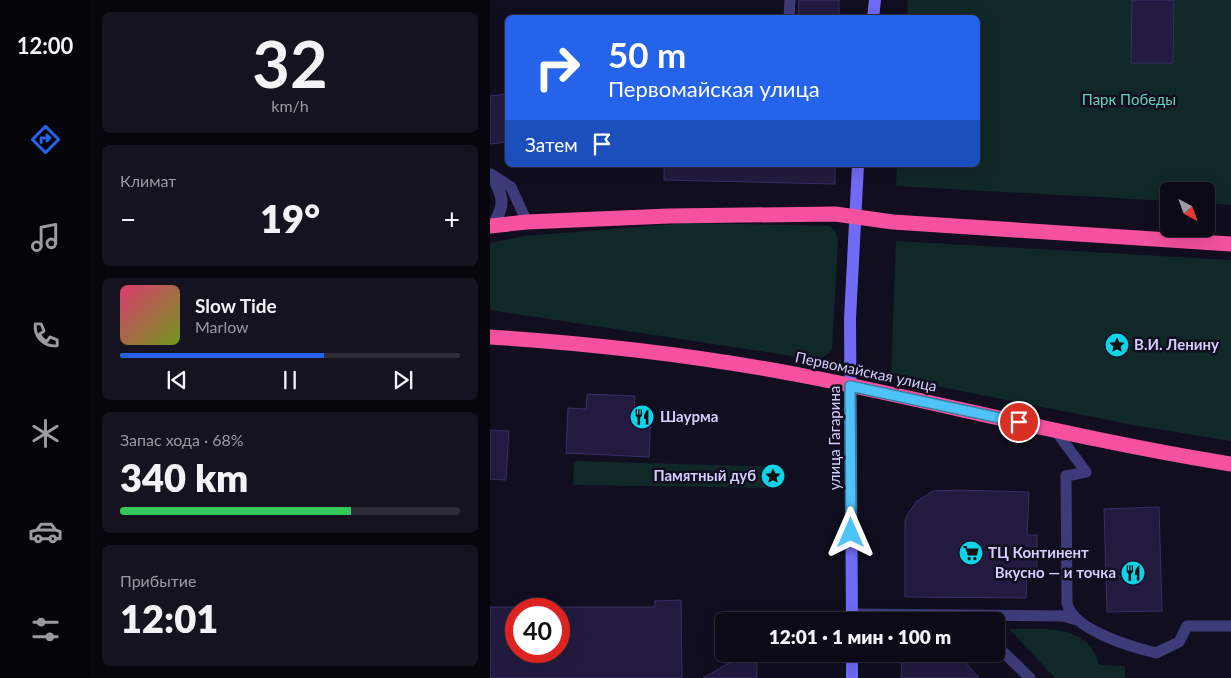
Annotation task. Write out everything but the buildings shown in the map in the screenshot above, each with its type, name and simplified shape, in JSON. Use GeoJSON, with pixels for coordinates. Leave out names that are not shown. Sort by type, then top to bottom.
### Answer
{"type":"FeatureCollection","features":[{"type":"Feature","properties":{"kind":"highway"},"geometry":{"type":"LineString","coordinates":[[491,226],[527,222],[669,216],[835,214],[1231,244]]}},
{"type":"Feature","properties":{"kind":"highway","name":"Первомайская улица"},"geometry":{"type":"LineString","coordinates":[[490,337],[692,357],[850,386],[1055,430],[1231,464]]}},
{"type":"Feature","properties":{"kind":"street"},"geometry":{"type":"LineString","coordinates":[[873,15],[875,0]]}},
{"type":"Feature","properties":{"kind":"street","name":"улица Гагарина"},"geometry":{"type":"LineString","coordinates":[[852,612],[850,319],[858,167]]}},
{"type":"Feature","properties":{"kind":"street"},"geometry":{"type":"LineString","coordinates":[[491,175],[502,196],[501,211],[491,226]]}},
{"type":"Feature","properties":{"kind":"street"},"geometry":{"type":"LineString","coordinates":[[852,662],[852,678]]}},
{"type":"Feature","properties":{"kind":"lane"},"geometry":{"type":"LineString","coordinates":[[789,15],[790,0]]}},
{"type":"Feature","properties":{"kind":"lane"},"geometry":{"type":"LineString","coordinates":[[491,175],[511,187],[527,222]]}},
{"type":"Feature","properties":{"kind":"lane"},"geometry":{"type":"LineString","coordinates":[[1055,430],[1086,472],[1066,476],[1067,603],[1069,611],[1085,626]]}},
{"type":"Feature","properties":{"kind":"lane"},"geometry":{"type":"LineString","coordinates":[[1005,618],[1064,616],[1073,618],[1085,626],[1127,645],[1156,653],[1179,642],[1186,626],[1231,626]]}},
{"type":"Feature","properties":{"kind":"lane"},"geometry":{"type":"LineString","coordinates":[[1005,654],[1030,678]]}},
{"type":"Feature","properties":{"kind":"green space","name":"Парк Победы"},"geometry":{"type":"Polygon","coordinates":[[[908,0],[1231,0],[1231,205],[1215,204],[1215,182],[1160,182],[1160,201],[896,186],[897,167],[980,167],[980,15],[907,15],[908,0]]]}},
{"type":"Feature","properties":{"kind":"green space"},"geometry":{"type":"Polygon","coordinates":[[[689,223],[830,226],[836,232],[838,240],[832,349],[828,354],[824,357],[812,359],[490,310],[490,243],[524,236],[689,223]]]}},
{"type":"Feature","properties":{"kind":"green space"},"geometry":{"type":"Polygon","coordinates":[[[896,241],[1231,260],[1231,441],[1133,425],[891,377],[896,241]]]}},
{"type":"Feature","properties":{"kind":"green space"},"geometry":{"type":"Polygon","coordinates":[[[574,461],[780,467],[780,488],[573,485],[574,461]]]}},
{"type":"Feature","properties":{"kind":"green space"},"geometry":{"type":"Polygon","coordinates":[[[1009,629],[1050,629],[1075,635],[1086,642],[1094,651],[1099,665],[1125,666],[1125,678],[1055,678],[1009,629]]]}},
{"type":"Feature","properties":{"kind":"place","name":"В.И. Ленину"},"geometry":{"type":"Point","coordinates":[1117,345]}},
{"type":"Feature","properties":{"kind":"place","name":"Шаурма"},"geometry":{"type":"Point","coordinates":[642,417]}},
{"type":"Feature","properties":{"kind":"place","name":"Памятный дуб"},"geometry":{"type":"Point","coordinates":[773,476]}},
{"type":"Feature","properties":{"kind":"place","name":"ТЦ Континент"},"geometry":{"type":"Point","coordinates":[971,553]}},
{"type":"Feature","properties":{"kind":"place","name":"Вкусно — и точка"},"geometry":{"type":"Point","coordinates":[1133,573]}},
{"type":"Feature","properties":{"kind":"route"},"geometry":{"type":"LineString","coordinates":[[851,533],[850,386],[1019,422]]}}]}
